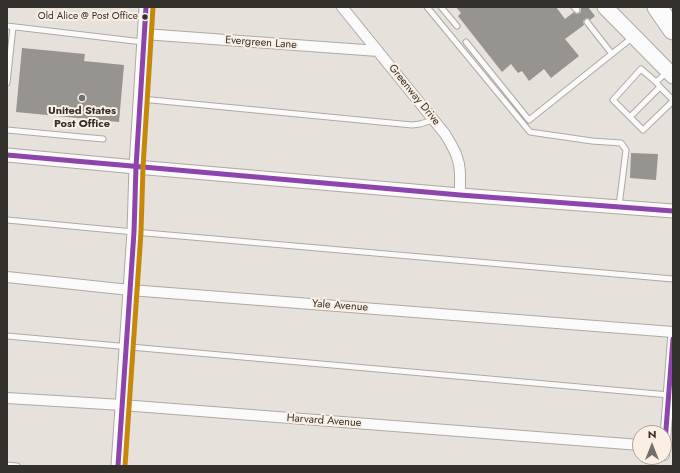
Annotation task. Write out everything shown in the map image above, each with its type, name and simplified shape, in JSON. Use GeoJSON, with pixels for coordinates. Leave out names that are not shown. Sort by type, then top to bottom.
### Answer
{"type":"FeatureCollection","features":[{"type":"Feature","properties":{"kind":"highway"},"geometry":{"type":"LineString","coordinates":[[657,7],[673,30]]}},
{"type":"Feature","properties":{"kind":"main road"},"geometry":{"type":"LineString","coordinates":[[605,7],[670,74]]}},
{"type":"Feature","properties":{"kind":"street"},"geometry":{"type":"LineString","coordinates":[[118,466],[134,232],[136,167],[146,7]]}},
{"type":"Feature","properties":{"kind":"street","name":"Greenway Drive"},"geometry":{"type":"LineString","coordinates":[[342,7],[445,134],[456,154],[460,173],[460,195]]}},
{"type":"Feature","properties":{"kind":"street","name":"Evergreen Lane"},"geometry":{"type":"LineString","coordinates":[[144,38],[378,51]]}},
{"type":"Feature","properties":{"kind":"street"},"geometry":{"type":"LineString","coordinates":[[7,155],[460,195],[673,211]]}},
{"type":"Feature","properties":{"kind":"street","name":"Yale Avenue"},"geometry":{"type":"LineString","coordinates":[[7,277],[130,290],[673,332]]}},
{"type":"Feature","properties":{"kind":"street"},"geometry":{"type":"LineString","coordinates":[[666,425],[672,377],[673,339]]}},
{"type":"Feature","properties":{"kind":"street","name":"Harvard Avenue"},"geometry":{"type":"LineString","coordinates":[[7,398],[122,405],[632,444]]}},
{"type":"Feature","properties":{"kind":"lane"},"geometry":{"type":"LineString","coordinates":[[426,7],[530,132],[592,141],[621,143],[626,150],[619,207]]}},
{"type":"Feature","properties":{"kind":"lane"},"geometry":{"type":"LineString","coordinates":[[441,7],[457,26]]}},
{"type":"Feature","properties":{"kind":"lane"},"geometry":{"type":"LineString","coordinates":[[587,22],[612,54]]}},
{"type":"Feature","properties":{"kind":"lane"},"geometry":{"type":"LineString","coordinates":[[7,26],[144,38]]}},
{"type":"Feature","properties":{"kind":"lane"},"geometry":{"type":"LineString","coordinates":[[7,83],[13,27]]}},
{"type":"Feature","properties":{"kind":"lane"},"geometry":{"type":"LineString","coordinates":[[466,42],[529,120],[633,36]]}},
{"type":"Feature","properties":{"kind":"lane"},"geometry":{"type":"LineString","coordinates":[[641,69],[660,87],[673,100],[643,130],[613,100],[641,69]]}},
{"type":"Feature","properties":{"kind":"lane"},"geometry":{"type":"LineString","coordinates":[[656,82],[670,74]]}},
{"type":"Feature","properties":{"kind":"lane"},"geometry":{"type":"LineString","coordinates":[[630,117],[660,87]]}},
{"type":"Feature","properties":{"kind":"lane"},"geometry":{"type":"LineString","coordinates":[[141,99],[412,125],[433,120]]}},
{"type":"Feature","properties":{"kind":"lane"},"geometry":{"type":"LineString","coordinates":[[7,131],[103,138]]}},
{"type":"Feature","properties":{"kind":"lane"},"geometry":{"type":"LineString","coordinates":[[7,220],[673,279]]}},
{"type":"Feature","properties":{"kind":"lane"},"geometry":{"type":"LineString","coordinates":[[7,336],[669,395]]}},
{"type":"Feature","properties":{"kind":"lane"},"geometry":{"type":"LineString","coordinates":[[7,465],[17,466]]}},
{"type":"Feature","properties":{"kind":"building"},"geometry":{"type":"Polygon","coordinates":[[[456,7],[556,7],[565,19],[574,12],[576,14],[580,13],[581,7],[588,7],[595,16],[590,20],[588,18],[585,19],[583,21],[584,25],[565,39],[579,56],[551,78],[544,69],[529,81],[522,71],[518,73],[511,64],[502,72],[458,16],[461,13],[456,7]]]}},
{"type":"Feature","properties":{"kind":"building"},"geometry":{"type":"Polygon","coordinates":[[[22,48],[85,54],[84,61],[124,65],[119,122],[16,112],[22,48]]]}},
{"type":"Feature","properties":{"kind":"building"},"geometry":{"type":"Polygon","coordinates":[[[631,153],[658,154],[656,180],[630,178],[631,153]]]}},
{"type":"Feature","properties":{"kind":"transit line"},"geometry":{"type":"LineString","coordinates":[[118,466],[134,232],[136,167],[146,7]]}},
{"type":"Feature","properties":{"kind":"transit line"},"geometry":{"type":"LineString","coordinates":[[125,466],[141,232],[143,167],[153,7]]}},
{"type":"Feature","properties":{"kind":"transit line"},"geometry":{"type":"LineString","coordinates":[[7,155],[460,195],[673,211]]}},
{"type":"Feature","properties":{"kind":"transit line"},"geometry":{"type":"LineString","coordinates":[[666,425],[673,339]]}},
{"type":"Feature","properties":{"kind":"place","name":"Old Alice @ Post Office"},"geometry":{"type":"Point","coordinates":[145,17]}},
{"type":"Feature","properties":{"kind":"place","name":"United States Post Office"},"geometry":{"type":"Point","coordinates":[82,98]}}]}
